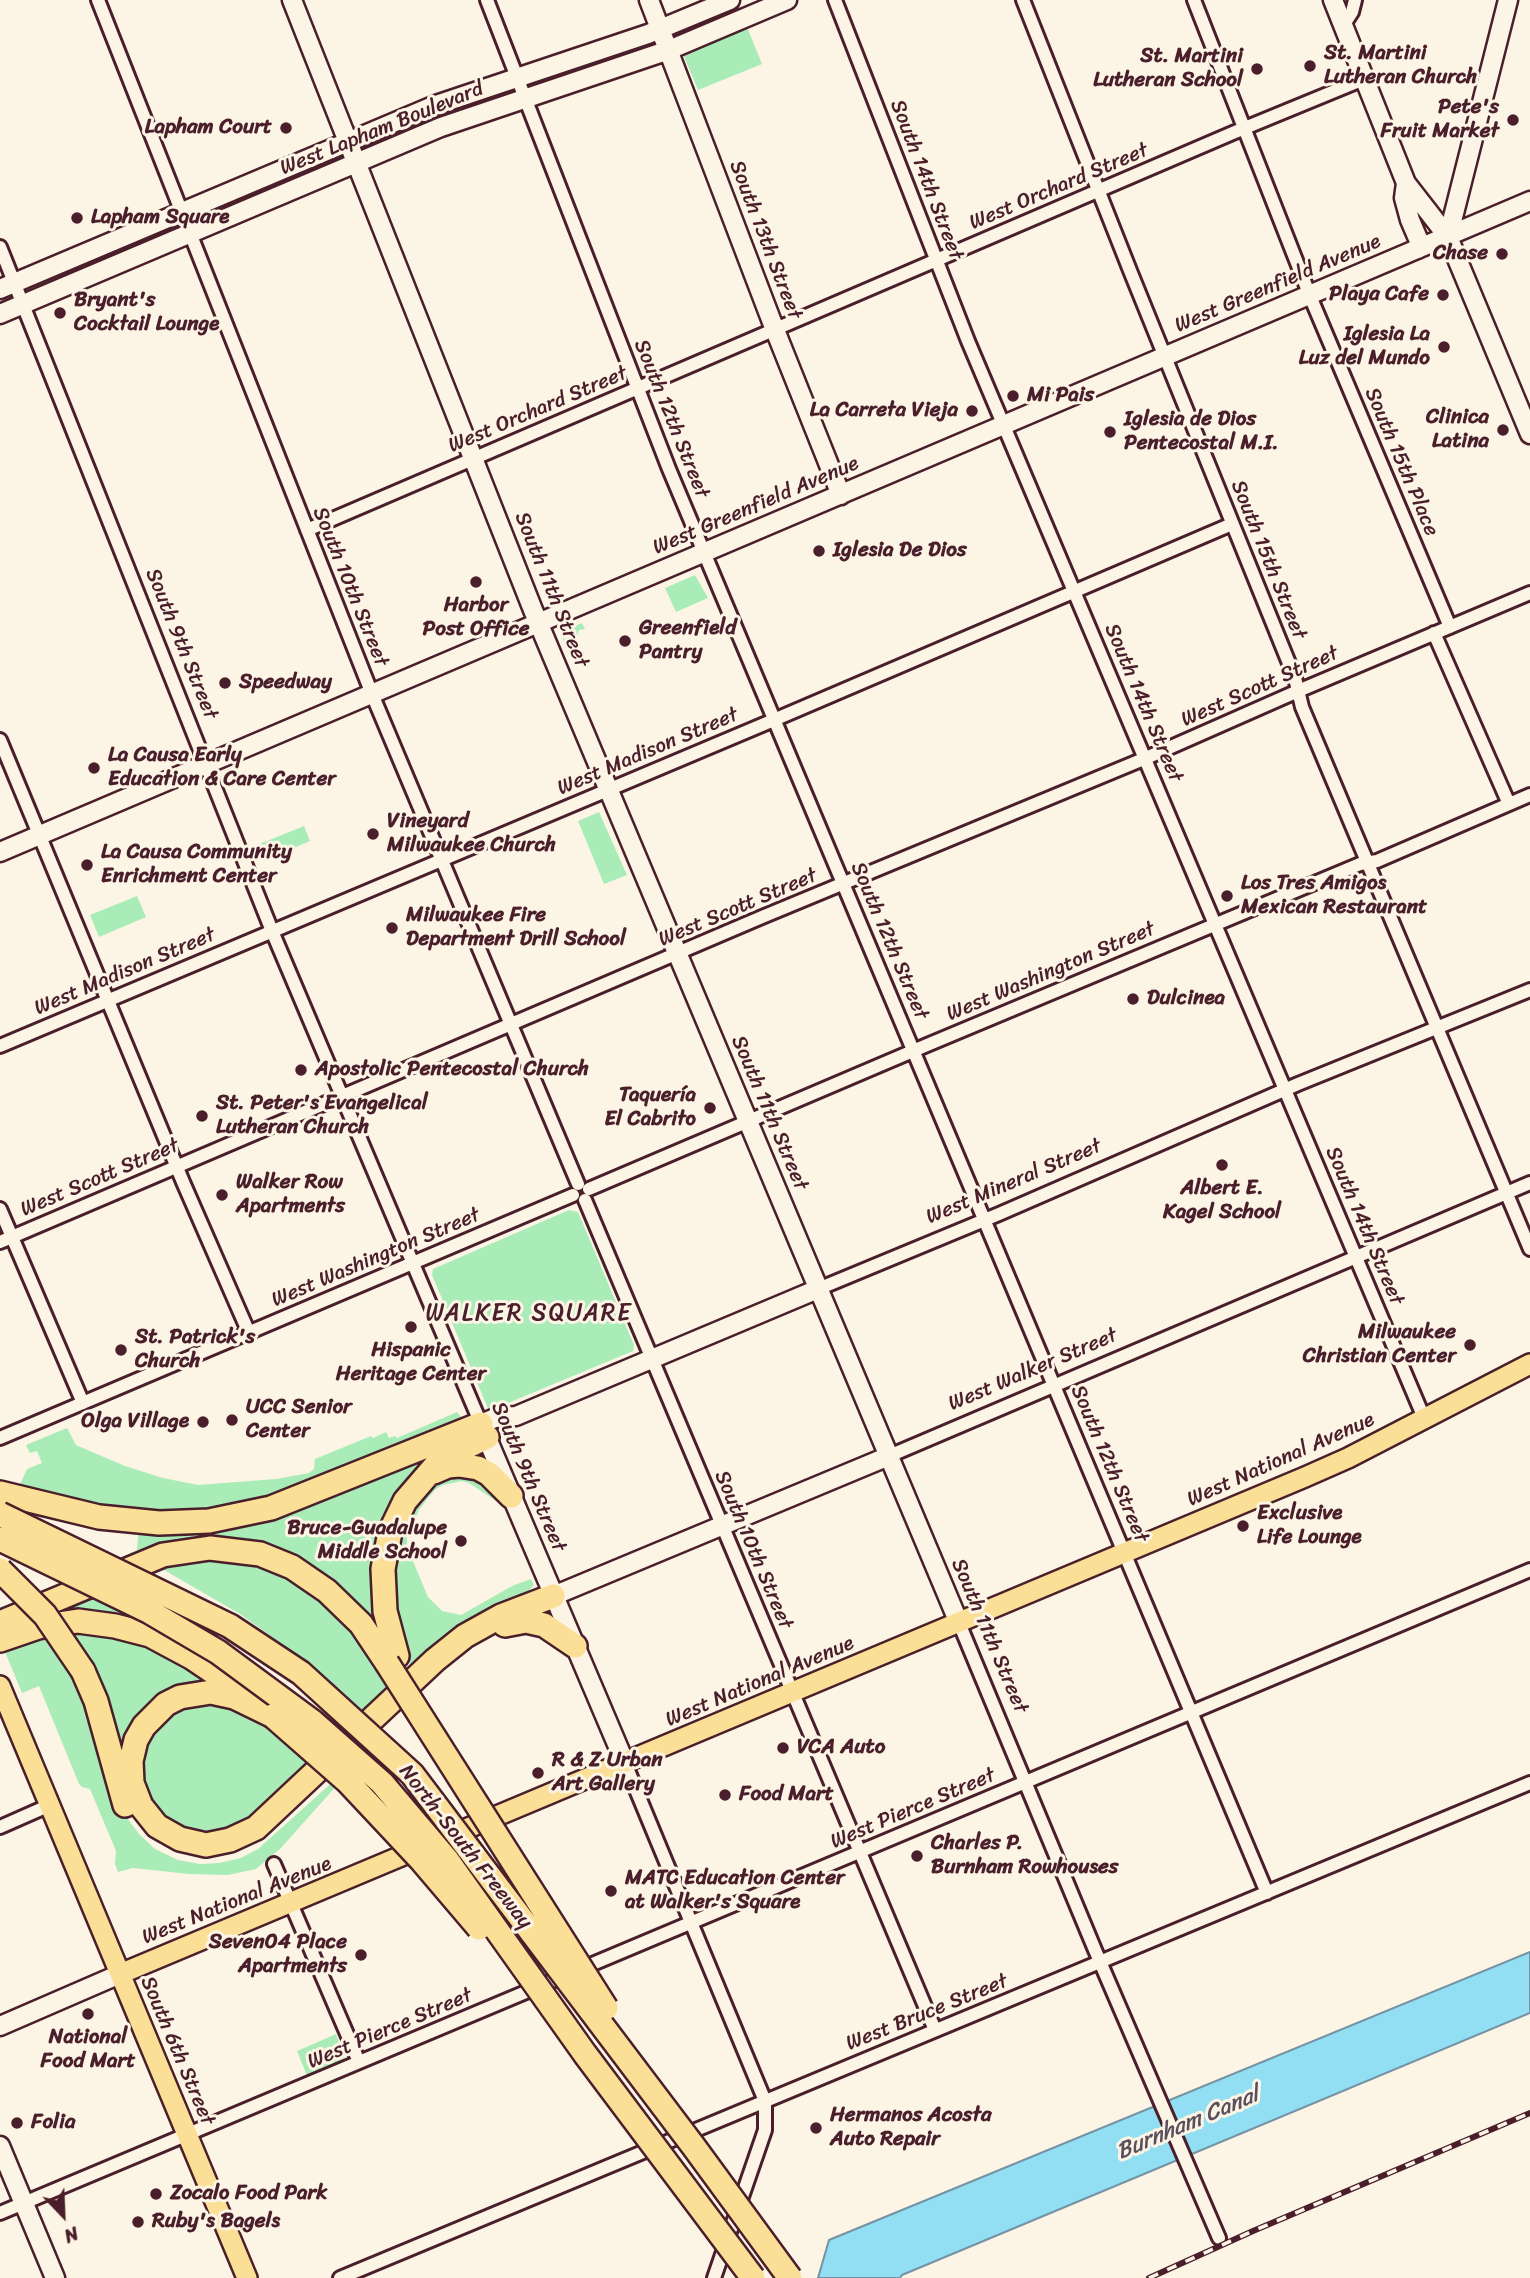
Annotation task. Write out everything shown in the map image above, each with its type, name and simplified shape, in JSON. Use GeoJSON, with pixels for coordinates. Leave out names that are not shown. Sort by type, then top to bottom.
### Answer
{"type":"FeatureCollection","features":[{"type":"Feature","properties":{"kind":"highway"},"geometry":{"type":"LineString","coordinates":[[392,1660],[385,1611],[383,1569],[390,1532],[405,1501],[436,1465],[484,1430]]}},
{"type":"Feature","properties":{"kind":"highway"},"geometry":{"type":"LineString","coordinates":[[0,1493],[99,1517],[159,1523],[209,1521],[271,1508],[484,1430]]}},
{"type":"Feature","properties":{"kind":"highway"},"geometry":{"type":"LineString","coordinates":[[425,1477],[448,1466],[468,1466],[489,1474],[511,1496]]}},
{"type":"Feature","properties":{"kind":"highway","name":"North-South Freeway"},"geometry":{"type":"LineString","coordinates":[[0,1514],[230,1626],[301,1673],[412,1774],[790,2278]]}},
{"type":"Feature","properties":{"kind":"highway","name":"North-South Freeway"},"geometry":{"type":"LineString","coordinates":[[0,1539],[150,1612],[218,1653],[313,1722],[382,1783],[447,1860],[585,2054],[753,2278]]}},
{"type":"Feature","properties":{"kind":"highway"},"geometry":{"type":"LineString","coordinates":[[0,1623],[163,1555],[210,1548],[260,1554],[292,1567],[327,1591],[361,1624],[392,1660],[433,1734],[694,2147]]}},
{"type":"Feature","properties":{"kind":"highway"},"geometry":{"type":"LineString","coordinates":[[0,1570],[45,1615],[83,1671],[96,1701],[123,1801],[135,1824],[150,1840],[172,1851],[199,1857],[219,1856],[243,1850],[264,1836],[448,1666],[475,1644],[553,1596]]}},
{"type":"Feature","properties":{"kind":"highway"},"geometry":{"type":"LineString","coordinates":[[273,1716],[234,1697],[211,1692],[180,1697],[166,1704],[144,1726],[131,1761],[132,1783],[141,1806],[157,1826],[180,1839],[206,1845],[230,1840],[256,1828],[435,1660],[465,1636],[501,1616],[553,1596]]}},
{"type":"Feature","properties":{"kind":"highway"},"geometry":{"type":"LineString","coordinates":[[0,1640],[38,1627],[78,1621],[115,1626],[150,1635],[242,1689],[347,1781],[422,1861],[585,2054]]}},
{"type":"Feature","properties":{"kind":"highway"},"geometry":{"type":"LineString","coordinates":[[505,1625],[526,1621],[544,1625],[575,1646]]}},
{"type":"Feature","properties":{"kind":"main road","name":"West National Avenue"},"geometry":{"type":"LineString","coordinates":[[120,1974],[1327,1468],[1530,1364]]}},
{"type":"Feature","properties":{"kind":"main road","name":"South 6th Street"},"geometry":{"type":"LineString","coordinates":[[0,1686],[247,2278]]}},
{"type":"Feature","properties":{"kind":"street","name":"South 10th Street"},"geometry":{"type":"LineString","coordinates":[[98,0],[373,694],[935,2030]]}},
{"type":"Feature","properties":{"kind":"street","name":"South 11th Street"},"geometry":{"type":"LineString","coordinates":[[292,0],[539,623],[1100,1962],[1219,2238]]}},
{"type":"Feature","properties":{"kind":"street","name":"South 12th Street"},"geometry":{"type":"LineString","coordinates":[[487,0],[637,388],[1267,1894]]}},
{"type":"Feature","properties":{"kind":"street","name":"South 13th Street"},"geometry":{"type":"LineString","coordinates":[[649,0],[841,495]]}},
{"type":"Feature","properties":{"kind":"street","name":"West Lapham Boulevard"},"geometry":{"type":"LineString","coordinates":[[7,286],[433,106],[660,29],[730,0]]}},
{"type":"Feature","properties":{"kind":"street","name":"West Lapham Boulevard"},"geometry":{"type":"LineString","coordinates":[[0,314],[441,127],[669,50],[787,0]]}},
{"type":"Feature","properties":{"kind":"street","name":"South 14th Street"},"geometry":{"type":"LineString","coordinates":[[835,0],[937,261],[1074,592],[1424,1418]]}},
{"type":"Feature","properties":{"kind":"street","name":"South 15th Street"},"geometry":{"type":"LineString","coordinates":[[1023,0],[1295,678],[1302,707],[1530,1249]]}},
{"type":"Feature","properties":{"kind":"street","name":"South 15th Place"},"geometry":{"type":"LineString","coordinates":[[1194,0],[1310,296],[1450,627]]}},
{"type":"Feature","properties":{"kind":"street"},"geometry":{"type":"LineString","coordinates":[[1333,0],[1406,183],[1448,237],[1530,434]]}},
{"type":"Feature","properties":{"kind":"street"},"geometry":{"type":"LineString","coordinates":[[1343,26],[1352,12],[1355,0]]}},
{"type":"Feature","properties":{"kind":"street"},"geometry":{"type":"LineString","coordinates":[[1448,237],[1508,0]]}},
{"type":"Feature","properties":{"kind":"street","name":"West Orchard Street"},"geometry":{"type":"LineString","coordinates":[[307,530],[1364,79]]}},
{"type":"Feature","properties":{"kind":"street"},"geometry":{"type":"LineString","coordinates":[[1406,183],[1404,198],[1419,241],[1418,249]]}},
{"type":"Feature","properties":{"kind":"street","name":"West Greenfield Avenue"},"geometry":{"type":"LineString","coordinates":[[0,852],[1530,201]]}},
{"type":"Feature","properties":{"kind":"street","name":"South 9th Street"},"geometry":{"type":"LineString","coordinates":[[0,247],[7,286],[23,304],[272,931],[625,1763],[765,2101]]}},
{"type":"Feature","properties":{"kind":"street","name":"West Madison Street"},"geometry":{"type":"LineString","coordinates":[[0,1046],[775,720],[1232,524]]}},
{"type":"Feature","properties":{"kind":"street","name":"West Scott Street"},"geometry":{"type":"LineString","coordinates":[[6,1239],[1530,593]]}},
{"type":"Feature","properties":{"kind":"street"},"geometry":{"type":"LineString","coordinates":[[1434,633],[1509,804]]}},
{"type":"Feature","properties":{"kind":"street"},"geometry":{"type":"LineString","coordinates":[[0,740],[38,836],[249,1333]]}},
{"type":"Feature","properties":{"kind":"street","name":"West Washington Street"},"geometry":{"type":"LineString","coordinates":[[0,1438],[914,1050],[1216,924],[1377,861],[1530,795]]}},
{"type":"Feature","properties":{"kind":"street","name":"West Mineral Street"},"geometry":{"type":"LineString","coordinates":[[484,1430],[501,1431],[516,1416],[985,1220],[1284,1090],[1530,990]]}},
{"type":"Feature","properties":{"kind":"street","name":"West Walker Street"},"geometry":{"type":"LineString","coordinates":[[553,1596],[1530,1183]]}},
{"type":"Feature","properties":{"kind":"street"},"geometry":{"type":"LineString","coordinates":[[0,1209],[6,1239],[83,1403]]}},
{"type":"Feature","properties":{"kind":"street","name":"West Pierce Street"},"geometry":{"type":"LineString","coordinates":[[0,2213],[1530,1570]]}},
{"type":"Feature","properties":{"kind":"street","name":"West Bruce Street"},"geometry":{"type":"LineString","coordinates":[[340,2278],[1530,1783]]}},
{"type":"Feature","properties":{"kind":"street"},"geometry":{"type":"LineString","coordinates":[[0,1827],[50,1805]]}},
{"type":"Feature","properties":{"kind":"street"},"geometry":{"type":"LineString","coordinates":[[274,1864],[359,2062]]}},
{"type":"Feature","properties":{"kind":"street","name":"West National Avenue"},"geometry":{"type":"LineString","coordinates":[[0,2025],[120,1974]]}},
{"type":"Feature","properties":{"kind":"street"},"geometry":{"type":"LineString","coordinates":[[714,2278],[765,2130],[765,2101]]}},
{"type":"Feature","properties":{"kind":"street"},"geometry":{"type":"LineString","coordinates":[[0,2147],[55,2278]]}},
{"type":"Feature","properties":{"kind":"green space"},"geometry":{"type":"Polygon","coordinates":[[[747,27],[762,64],[698,90],[683,54],[747,27]]]}},
{"type":"Feature","properties":{"kind":"green space"},"geometry":{"type":"Polygon","coordinates":[[[258,188],[262,191],[261,195],[204,218],[202,214],[206,210],[258,188]]]}},
{"type":"Feature","properties":{"kind":"green space"},"geometry":{"type":"Polygon","coordinates":[[[168,228],[170,233],[113,257],[111,255],[111,250],[168,228]]]}},
{"type":"Feature","properties":{"kind":"green space"},"geometry":{"type":"Polygon","coordinates":[[[90,259],[95,262],[95,267],[38,289],[36,284],[40,280],[90,259]]]}},
{"type":"Feature","properties":{"kind":"green space"},"geometry":{"type":"Polygon","coordinates":[[[695,575],[708,598],[676,612],[665,588],[695,575]]]}},
{"type":"Feature","properties":{"kind":"green space"},"geometry":{"type":"Polygon","coordinates":[[[582,623],[585,629],[579,630],[570,657],[562,631],[582,623]]]}},
{"type":"Feature","properties":{"kind":"green space"},"geometry":{"type":"Polygon","coordinates":[[[599,812],[627,875],[604,884],[578,821],[599,812]]]}},
{"type":"Feature","properties":{"kind":"green space"},"geometry":{"type":"Polygon","coordinates":[[[304,826],[310,841],[263,861],[257,845],[304,826]]]}},
{"type":"Feature","properties":{"kind":"green space"},"geometry":{"type":"Polygon","coordinates":[[[137,896],[146,917],[99,937],[90,915],[137,896]]]}},
{"type":"Feature","properties":{"kind":"green space"},"geometry":{"type":"Polygon","coordinates":[[[569,1210],[578,1212],[634,1345],[633,1351],[489,1411],[432,1275],[433,1269],[569,1210]]]}},
{"type":"Feature","properties":{"kind":"green space"},"geometry":{"type":"Polygon","coordinates":[[[457,1412],[463,1419],[249,1508],[141,1514],[18,1489],[27,1469],[42,1463],[37,1451],[30,1453],[26,1445],[67,1428],[76,1445],[125,1466],[198,1485],[276,1479],[309,1473],[314,1469],[315,1459],[386,1432],[389,1438],[397,1438],[457,1412]]]}},
{"type":"Feature","properties":{"kind":"green space"},"geometry":{"type":"Polygon","coordinates":[[[454,1442],[387,1526],[392,1653],[288,1558],[139,1557],[129,1553],[137,1551],[139,1525],[177,1525],[454,1442]]]}},
{"type":"Feature","properties":{"kind":"green space"},"geometry":{"type":"Polygon","coordinates":[[[465,1470],[491,1489],[499,1503],[462,1481],[443,1485],[428,1498],[419,1510],[407,1537],[407,1547],[428,1597],[442,1611],[461,1615],[512,1586],[531,1579],[534,1585],[521,1599],[414,1675],[395,1622],[391,1556],[421,1489],[465,1470]]]}},
{"type":"Feature","properties":{"kind":"green space"},"geometry":{"type":"Polygon","coordinates":[[[189,1557],[263,1561],[327,1596],[397,1691],[369,1717],[290,1650],[240,1614],[157,1566],[189,1557]]]}},
{"type":"Feature","properties":{"kind":"green space"},"geometry":{"type":"Polygon","coordinates":[[[87,1594],[143,1622],[38,1621],[87,1594]]]}},
{"type":"Feature","properties":{"kind":"green space"},"geometry":{"type":"Polygon","coordinates":[[[66,1630],[119,1633],[150,1641],[178,1654],[239,1692],[237,1694],[216,1688],[182,1691],[156,1706],[134,1735],[127,1763],[130,1792],[151,1826],[172,1841],[199,1850],[229,1848],[241,1843],[256,1834],[322,1773],[324,1776],[263,1832],[237,1848],[209,1853],[179,1848],[168,1842],[144,1823],[132,1803],[88,1666],[66,1630]]]}},
{"type":"Feature","properties":{"kind":"green space"},"geometry":{"type":"Polygon","coordinates":[[[51,1632],[70,1659],[127,1818],[155,1849],[178,1860],[200,1864],[241,1858],[258,1849],[336,1779],[339,1783],[280,1849],[256,1869],[228,1875],[133,1868],[118,1872],[115,1864],[116,1851],[90,1789],[79,1784],[39,1686],[22,1693],[3,1647],[51,1632]]]}},
{"type":"Feature","properties":{"kind":"green space"},"geometry":{"type":"Polygon","coordinates":[[[195,1699],[247,1708],[319,1764],[262,1816],[212,1839],[163,1823],[139,1781],[143,1740],[151,1727],[195,1699]]]}},
{"type":"Feature","properties":{"kind":"green space"},"geometry":{"type":"Polygon","coordinates":[[[336,2034],[345,2060],[308,2078],[297,2051],[336,2034]]]}},
{"type":"Feature","properties":{"kind":"water","name":"Burnham Canal"},"geometry":{"type":"Polygon","coordinates":[[[1530,1952],[1530,2013],[900,2278],[818,2278],[829,2240],[1530,1952]]]}},
{"type":"Feature","properties":{"kind":"railway"},"geometry":{"type":"LineString","coordinates":[[1149,2278],[1530,2113]]}},
{"type":"Feature","properties":{"kind":"place","name":"St. Martini Lutheran Church"},"geometry":{"type":"Point","coordinates":[1310,66]}},
{"type":"Feature","properties":{"kind":"place","name":"St. Martini Lutheran School"},"geometry":{"type":"Point","coordinates":[1257,69]}},
{"type":"Feature","properties":{"kind":"place","name":"Pete's Fruit Market"},"geometry":{"type":"Point","coordinates":[1513,120]}},
{"type":"Feature","properties":{"kind":"place","name":"Lapham Court"},"geometry":{"type":"Point","coordinates":[286,128]}},
{"type":"Feature","properties":{"kind":"place","name":"Lapham Square"},"geometry":{"type":"Point","coordinates":[77,218]}},
{"type":"Feature","properties":{"kind":"place","name":"Chase"},"geometry":{"type":"Point","coordinates":[1502,254]}},
{"type":"Feature","properties":{"kind":"place","name":"Playa Cafe"},"geometry":{"type":"Point","coordinates":[1443,295]}},
{"type":"Feature","properties":{"kind":"place","name":"Bryant's Cocktail Lounge"},"geometry":{"type":"Point","coordinates":[60,313]}},
{"type":"Feature","properties":{"kind":"place","name":"Iglesia La Luz del Mundo"},"geometry":{"type":"Point","coordinates":[1444,347]}},
{"type":"Feature","properties":{"kind":"place","name":"Mi Pais"},"geometry":{"type":"Point","coordinates":[1013,396]}},
{"type":"Feature","properties":{"kind":"place","name":"La Carreta Vieja"},"geometry":{"type":"Point","coordinates":[972,411]}},
{"type":"Feature","properties":{"kind":"place","name":"Clinica Latina"},"geometry":{"type":"Point","coordinates":[1503,430]}},
{"type":"Feature","properties":{"kind":"place","name":"Iglesia de Dios Pentecostal M.I."},"geometry":{"type":"Point","coordinates":[1110,432]}},
{"type":"Feature","properties":{"kind":"place","name":"Iglesia De Dios"},"geometry":{"type":"Point","coordinates":[819,551]}},
{"type":"Feature","properties":{"kind":"place","name":"Harbor Post Office"},"geometry":{"type":"Point","coordinates":[476,582]}},
{"type":"Feature","properties":{"kind":"place","name":"Greenfield Pantry"},"geometry":{"type":"Point","coordinates":[625,641]}},
{"type":"Feature","properties":{"kind":"place","name":"Speedway"},"geometry":{"type":"Point","coordinates":[225,683]}},
{"type":"Feature","properties":{"kind":"place","name":"La Causa Early Education & Care Center"},"geometry":{"type":"Point","coordinates":[94,768]}},
{"type":"Feature","properties":{"kind":"place","name":"Vineyard Milwaukee Church"},"geometry":{"type":"Point","coordinates":[373,834]}},
{"type":"Feature","properties":{"kind":"place","name":"La Causa Community Enrichment Center"},"geometry":{"type":"Point","coordinates":[87,865]}},
{"type":"Feature","properties":{"kind":"place","name":"Los Tres Amigos Mexican Restaurant"},"geometry":{"type":"Point","coordinates":[1227,896]}},
{"type":"Feature","properties":{"kind":"place","name":"Milwaukee Fire Department Drill School"},"geometry":{"type":"Point","coordinates":[392,928]}},
{"type":"Feature","properties":{"kind":"place","name":"Dulcinea"},"geometry":{"type":"Point","coordinates":[1133,999]}},
{"type":"Feature","properties":{"kind":"place","name":"Apostolic Pentecostal Church"},"geometry":{"type":"Point","coordinates":[301,1070]}},
{"type":"Feature","properties":{"kind":"place","name":"Taquería El Cabrito"},"geometry":{"type":"Point","coordinates":[710,1108]}},
{"type":"Feature","properties":{"kind":"place","name":"St. Peter's Evangelical Lutheran Church"},"geometry":{"type":"Point","coordinates":[202,1116]}},
{"type":"Feature","properties":{"kind":"place","name":"Albert E. Kagel School"},"geometry":{"type":"Point","coordinates":[1222,1165]}},
{"type":"Feature","properties":{"kind":"place","name":"Walker Row Apartments"},"geometry":{"type":"Point","coordinates":[222,1195]}},
{"type":"Feature","properties":{"kind":"place","name":"Hispanic Heritage Center"},"geometry":{"type":"Point","coordinates":[411,1327]}},
{"type":"Feature","properties":{"kind":"place","name":"Milwaukee Christian Center"},"geometry":{"type":"Point","coordinates":[1470,1345]}},
{"type":"Feature","properties":{"kind":"place","name":"St. Patrick's Church"},"geometry":{"type":"Point","coordinates":[121,1350]}},
{"type":"Feature","properties":{"kind":"place","name":"UCC Senior Center"},"geometry":{"type":"Point","coordinates":[232,1420]}},
{"type":"Feature","properties":{"kind":"place","name":"Olga Village"},"geometry":{"type":"Point","coordinates":[203,1422]}},
{"type":"Feature","properties":{"kind":"place","name":"Exclusive Life Lounge"},"geometry":{"type":"Point","coordinates":[1243,1526]}},
{"type":"Feature","properties":{"kind":"place","name":"Bruce-Guadalupe Middle School"},"geometry":{"type":"Point","coordinates":[461,1541]}},
{"type":"Feature","properties":{"kind":"place","name":"VCA Auto"},"geometry":{"type":"Point","coordinates":[783,1748]}},
{"type":"Feature","properties":{"kind":"place","name":"R & Z Urban Art Gallery"},"geometry":{"type":"Point","coordinates":[538,1773]}},
{"type":"Feature","properties":{"kind":"place","name":"Food Mart"},"geometry":{"type":"Point","coordinates":[725,1795]}},
{"type":"Feature","properties":{"kind":"place","name":"Charles P. Burnham Rowhouses"},"geometry":{"type":"Point","coordinates":[917,1856]}},
{"type":"Feature","properties":{"kind":"place","name":"MATC Education Center at Walker's Square"},"geometry":{"type":"Point","coordinates":[611,1891]}},
{"type":"Feature","properties":{"kind":"place","name":"Seven04 Place Apartments"},"geometry":{"type":"Point","coordinates":[361,1955]}},
{"type":"Feature","properties":{"kind":"place","name":"National Food Mart"},"geometry":{"type":"Point","coordinates":[88,2014]}},
{"type":"Feature","properties":{"kind":"place","name":"Folia"},"geometry":{"type":"Point","coordinates":[17,2123]}},
{"type":"Feature","properties":{"kind":"place","name":"Hermanos Acosta Auto Repair"},"geometry":{"type":"Point","coordinates":[816,2128]}},
{"type":"Feature","properties":{"kind":"place","name":"Zocalo Food Park"},"geometry":{"type":"Point","coordinates":[156,2194]}},
{"type":"Feature","properties":{"kind":"place","name":"Ruby's Bagels"},"geometry":{"type":"Point","coordinates":[138,2222]}},
{"type":"Feature","properties":{"kind":"district","name":"WALKER SQUARE"},"geometry":{"type":"Point","coordinates":[529,1314]}}]}
